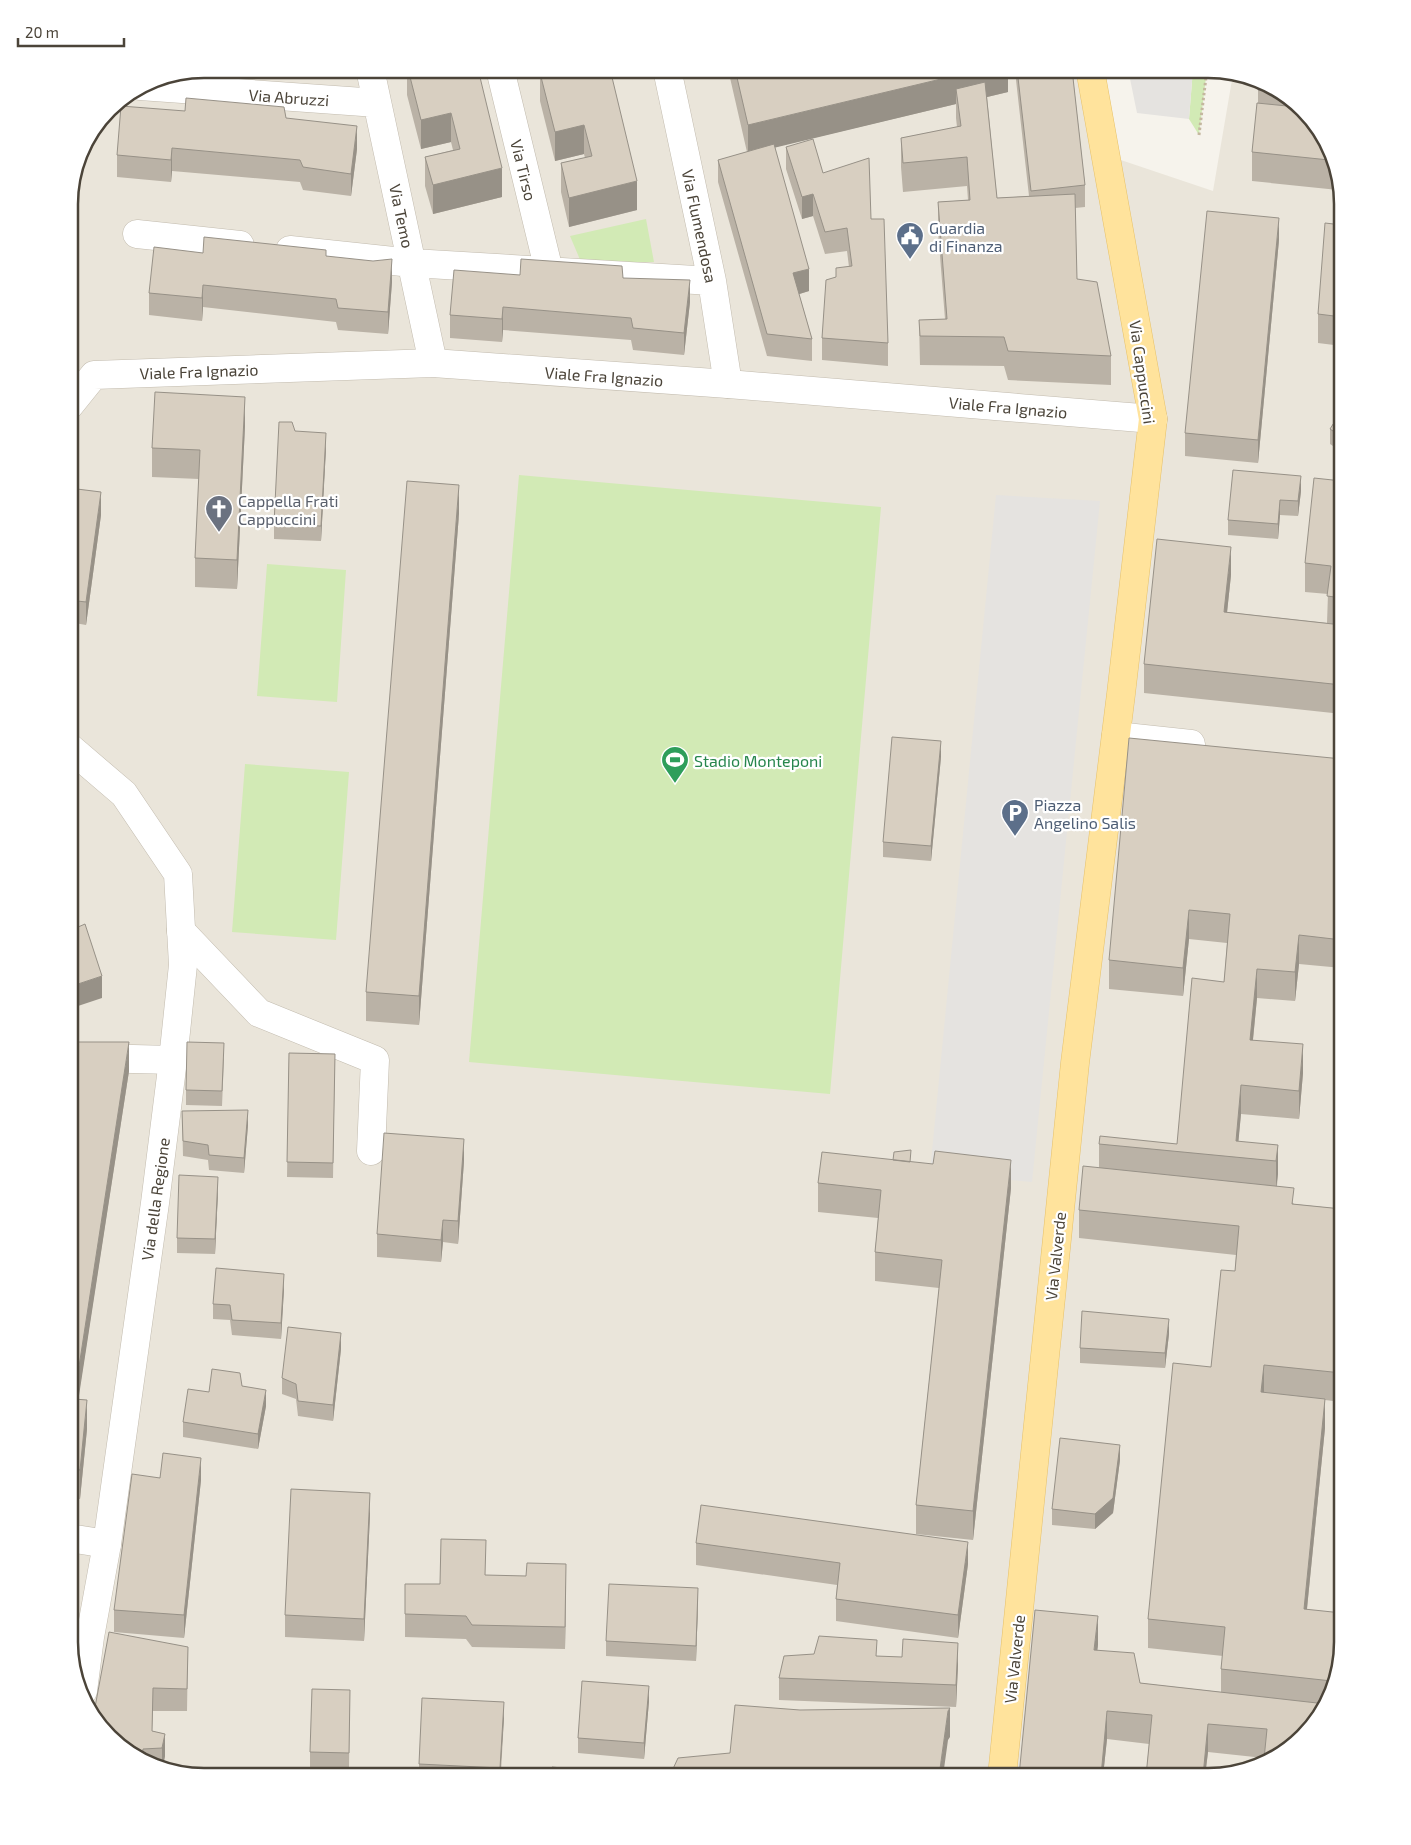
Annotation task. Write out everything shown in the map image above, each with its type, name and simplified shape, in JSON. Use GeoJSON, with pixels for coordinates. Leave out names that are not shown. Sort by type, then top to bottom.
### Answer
{"type":"FeatureCollection","features":[{"type":"Feature","properties":{"kind":"main road","name":"Via Cappuccini"},"geometry":{"type":"LineString","coordinates":[[1092,78],[1153,419],[1116,736]]}},
{"type":"Feature","properties":{"kind":"main road","name":"Via Valverde"},"geometry":{"type":"LineString","coordinates":[[1003,1768],[1075,1063],[1116,736]]}},
{"type":"Feature","properties":{"kind":"street","name":"Via Temo"},"geometry":{"type":"LineString","coordinates":[[372,78],[433,363]]}},
{"type":"Feature","properties":{"kind":"street","name":"Via Tirso"},"geometry":{"type":"LineString","coordinates":[[502,78],[549,271]]}},
{"type":"Feature","properties":{"kind":"street","name":"Via Flumendosa"},"geometry":{"type":"LineString","coordinates":[[669,78],[712,281],[728,384]]}},
{"type":"Feature","properties":{"kind":"street","name":"Via Abruzzi"},"geometry":{"type":"LineString","coordinates":[[155,87],[377,103]]}},
{"type":"Feature","properties":{"kind":"street"},"geometry":{"type":"LineString","coordinates":[[137,234],[412,263],[712,281]]}},
{"type":"Feature","properties":{"kind":"street","name":"Viale Fra Ignazio"},"geometry":{"type":"LineString","coordinates":[[78,395],[94,375],[433,363],[728,384],[1153,419]]}},
{"type":"Feature","properties":{"kind":"street"},"geometry":{"type":"LineString","coordinates":[[1116,736],[1215,747]]}},
{"type":"Feature","properties":{"kind":"street","name":"Via della Regione"},"geometry":{"type":"LineString","coordinates":[[78,755],[124,794],[178,874],[183,965],[155,1203],[107,1544],[90,1637],[85,1683]]}},
{"type":"Feature","properties":{"kind":"street"},"geometry":{"type":"LineString","coordinates":[[181,931],[259,1013],[375,1060],[371,1151]]}},
{"type":"Feature","properties":{"kind":"street"},"geometry":{"type":"LineString","coordinates":[[78,1057],[173,1060]]}},
{"type":"Feature","properties":{"kind":"street"},"geometry":{"type":"LineString","coordinates":[[78,1539],[107,1544]]}},
{"type":"Feature","properties":{"kind":"path"},"geometry":{"type":"LineString","coordinates":[[1199,135],[1206,78]]}},
{"type":"Feature","properties":{"kind":"shaded area"},"geometry":{"type":"Polygon","coordinates":[[[195,78],[1080,78],[1097,152],[1213,191],[1232,80],[1256,87],[1271,94],[1297,114],[1308,127],[1321,148],[1327,163],[1334,203],[1334,1642],[1331,1662],[1291,1736],[1278,1746],[1256,1758],[1240,1763],[1208,1768],[203,1768],[171,1763],[148,1755],[120,1736],[109,1725],[94,1705],[87,1690],[79,1658],[78,1642],[78,195],[82,171],[94,140],[114,114],[127,103],[155,87],[179,80],[195,78]]]}},
{"type":"Feature","properties":{"kind":"shaded area"},"geometry":{"type":"Polygon","coordinates":[[[1130,78],[1192,78],[1189,119],[1137,113],[1130,78]]]}},
{"type":"Feature","properties":{"kind":"shaded area","name":"Piazza Angelino Salis"},"geometry":{"type":"Polygon","coordinates":[[[996,495],[1100,501],[1032,1182],[930,1172],[996,495]]]}},
{"type":"Feature","properties":{"kind":"green space"},"geometry":{"type":"Polygon","coordinates":[[[1192,78],[1206,78],[1199,135],[1189,119],[1192,78]]]}},
{"type":"Feature","properties":{"kind":"green space"},"geometry":{"type":"Polygon","coordinates":[[[646,219],[654,262],[581,262],[570,236],[646,219]]]}},
{"type":"Feature","properties":{"kind":"green space","name":"Stadio Monteponi"},"geometry":{"type":"Polygon","coordinates":[[[519,475],[881,507],[830,1094],[469,1062],[519,475]]]}},
{"type":"Feature","properties":{"kind":"green space"},"geometry":{"type":"Polygon","coordinates":[[[267,564],[346,570],[337,702],[257,696],[267,564]]]}},
{"type":"Feature","properties":{"kind":"green space"},"geometry":{"type":"Polygon","coordinates":[[[245,764],[349,772],[336,940],[232,932],[245,764]]]}},
{"type":"Feature","properties":{"kind":"building"},"geometry":{"type":"Polygon","coordinates":[[[410,78],[480,78],[502,168],[433,185],[425,157],[460,149],[451,113],[421,120],[410,78]]]}},
{"type":"Feature","properties":{"kind":"building"},"geometry":{"type":"Polygon","coordinates":[[[541,78],[612,78],[637,181],[569,198],[561,163],[592,156],[584,125],[555,132],[541,78]]]}},
{"type":"Feature","properties":{"kind":"building"},"geometry":{"type":"Polygon","coordinates":[[[737,78],[945,78],[748,125],[737,78]]]}},
{"type":"Feature","properties":{"kind":"building"},"geometry":{"type":"Polygon","coordinates":[[[1018,78],[1073,78],[1085,185],[1031,191],[1018,78]]]}},
{"type":"Feature","properties":{"kind":"building"},"geometry":{"type":"Polygon","coordinates":[[[985,82],[997,198],[1075,194],[1077,279],[1097,282],[1111,356],[1008,351],[1004,337],[920,336],[919,320],[947,319],[938,202],[970,200],[967,157],[903,163],[901,138],[961,126],[956,89],[985,82]]]}},
{"type":"Feature","properties":{"kind":"building"},"geometry":{"type":"Polygon","coordinates":[[[186,98],[284,107],[286,118],[357,126],[351,174],[303,167],[300,160],[172,148],[171,160],[117,155],[121,108],[123,106],[185,111],[186,98]]]}},
{"type":"Feature","properties":{"kind":"building"},"geometry":{"type":"Polygon","coordinates":[[[1257,103],[1288,106],[1308,127],[1326,160],[1252,152],[1257,103]]]}},
{"type":"Feature","properties":{"kind":"building"},"geometry":{"type":"Polygon","coordinates":[[[813,139],[823,173],[869,158],[871,219],[884,219],[888,343],[822,338],[826,280],[836,277],[836,268],[852,266],[847,228],[825,232],[813,194],[802,197],[786,147],[813,139]]]}},
{"type":"Feature","properties":{"kind":"building"},"geometry":{"type":"Polygon","coordinates":[[[774,144],[809,269],[793,273],[812,339],[767,334],[718,160],[774,144]]]}},
{"type":"Feature","properties":{"kind":"building"},"geometry":{"type":"Polygon","coordinates":[[[1207,211],[1279,218],[1258,440],[1185,433],[1207,211]]]}},
{"type":"Feature","properties":{"kind":"building"},"geometry":{"type":"Polygon","coordinates":[[[1325,223],[1334,224],[1334,316],[1318,314],[1325,223]]]}},
{"type":"Feature","properties":{"kind":"building"},"geometry":{"type":"Polygon","coordinates":[[[204,237],[326,250],[326,256],[373,261],[392,259],[388,312],[338,308],[336,299],[203,285],[202,298],[149,293],[154,247],[203,253],[204,237]]]}},
{"type":"Feature","properties":{"kind":"building"},"geometry":{"type":"Polygon","coordinates":[[[521,259],[622,266],[623,278],[690,280],[684,333],[633,328],[631,318],[503,307],[502,319],[450,315],[454,270],[520,275],[521,259]]]}},
{"type":"Feature","properties":{"kind":"building","name":"Cappella Frati Cappuccini"},"geometry":{"type":"Polygon","coordinates":[[[155,392],[245,397],[237,560],[195,558],[200,450],[152,448],[155,392]]]}},
{"type":"Feature","properties":{"kind":"building"},"geometry":{"type":"Polygon","coordinates":[[[279,422],[292,422],[295,431],[326,433],[321,526],[274,524],[279,422]]]}},
{"type":"Feature","properties":{"kind":"building"},"geometry":{"type":"Polygon","coordinates":[[[1334,423],[1334,432],[1330,429],[1334,423]]]}},
{"type":"Feature","properties":{"kind":"building"},"geometry":{"type":"Polygon","coordinates":[[[1233,470],[1301,476],[1298,501],[1280,500],[1278,524],[1228,520],[1233,470]]]}},
{"type":"Feature","properties":{"kind":"building"},"geometry":{"type":"Polygon","coordinates":[[[1314,478],[1334,480],[1334,597],[1327,596],[1331,566],[1305,563],[1314,478]]]}},
{"type":"Feature","properties":{"kind":"building"},"geometry":{"type":"Polygon","coordinates":[[[407,481],[459,485],[419,996],[366,992],[407,481]]]}},
{"type":"Feature","properties":{"kind":"building"},"geometry":{"type":"Polygon","coordinates":[[[78,489],[101,492],[86,602],[78,601],[78,489]]]}},
{"type":"Feature","properties":{"kind":"building"},"geometry":{"type":"Polygon","coordinates":[[[1157,539],[1231,547],[1224,612],[1334,624],[1334,684],[1144,664],[1157,539]]]}},
{"type":"Feature","properties":{"kind":"building"},"geometry":{"type":"Polygon","coordinates":[[[892,737],[941,741],[931,846],[883,842],[892,737]]]}},
{"type":"Feature","properties":{"kind":"building"},"geometry":{"type":"Polygon","coordinates":[[[1129,738],[1334,758],[1334,939],[1299,935],[1295,972],[1257,969],[1250,1040],[1303,1044],[1299,1091],[1241,1085],[1236,1141],[1278,1145],[1276,1161],[1099,1144],[1100,1136],[1177,1144],[1192,978],[1224,982],[1230,914],[1189,910],[1183,968],[1109,960],[1129,738]]]}},
{"type":"Feature","properties":{"kind":"building"},"geometry":{"type":"Polygon","coordinates":[[[85,924],[102,976],[78,984],[78,927],[85,924]]]}},
{"type":"Feature","properties":{"kind":"building"},"geometry":{"type":"Polygon","coordinates":[[[78,1042],[129,1042],[78,1373],[78,1042]]]}},
{"type":"Feature","properties":{"kind":"building"},"geometry":{"type":"Polygon","coordinates":[[[187,1042],[224,1043],[222,1091],[186,1090],[187,1042]]]}},
{"type":"Feature","properties":{"kind":"building"},"geometry":{"type":"Polygon","coordinates":[[[289,1053],[335,1054],[333,1163],[287,1162],[289,1053]]]}},
{"type":"Feature","properties":{"kind":"building"},"geometry":{"type":"Polygon","coordinates":[[[248,1110],[244,1158],[209,1155],[208,1145],[183,1141],[182,1111],[248,1110]]]}},
{"type":"Feature","properties":{"kind":"building"},"geometry":{"type":"Polygon","coordinates":[[[384,1133],[464,1139],[458,1221],[443,1220],[441,1240],[377,1234],[384,1133]]]}},
{"type":"Feature","properties":{"kind":"building"},"geometry":{"type":"Polygon","coordinates":[[[911,1150],[910,1162],[893,1160],[894,1152],[911,1150]]]}},
{"type":"Feature","properties":{"kind":"building"},"geometry":{"type":"Polygon","coordinates":[[[935,1151],[1011,1160],[973,1511],[916,1505],[942,1260],[875,1252],[881,1190],[818,1183],[822,1152],[933,1164],[935,1151]]]}},
{"type":"Feature","properties":{"kind":"building"},"geometry":{"type":"Polygon","coordinates":[[[1083,1166],[1294,1188],[1292,1204],[1334,1208],[1334,1372],[1264,1365],[1261,1392],[1325,1399],[1304,1609],[1334,1612],[1334,1642],[1327,1680],[1221,1669],[1225,1627],[1148,1619],[1173,1363],[1211,1367],[1221,1270],[1235,1271],[1239,1226],[1079,1210],[1083,1166]]]}},
{"type":"Feature","properties":{"kind":"building"},"geometry":{"type":"Polygon","coordinates":[[[179,1175],[218,1177],[215,1239],[177,1238],[179,1175]]]}},
{"type":"Feature","properties":{"kind":"building"},"geometry":{"type":"Polygon","coordinates":[[[216,1268],[284,1274],[281,1323],[232,1320],[230,1305],[213,1304],[216,1268]]]}},
{"type":"Feature","properties":{"kind":"building"},"geometry":{"type":"Polygon","coordinates":[[[1082,1311],[1169,1319],[1165,1353],[1080,1348],[1082,1311]]]}},
{"type":"Feature","properties":{"kind":"building"},"geometry":{"type":"Polygon","coordinates":[[[288,1327],[341,1333],[333,1405],[298,1401],[296,1384],[282,1378],[288,1327]]]}},
{"type":"Feature","properties":{"kind":"building"},"geometry":{"type":"Polygon","coordinates":[[[212,1369],[240,1373],[242,1386],[266,1390],[258,1434],[183,1422],[188,1389],[209,1392],[212,1369]]]}},
{"type":"Feature","properties":{"kind":"building"},"geometry":{"type":"Polygon","coordinates":[[[78,1399],[87,1400],[80,1470],[78,1470],[78,1399]]]}},
{"type":"Feature","properties":{"kind":"building"},"geometry":{"type":"Polygon","coordinates":[[[1060,1438],[1120,1445],[1113,1498],[1095,1514],[1052,1509],[1060,1438]]]}},
{"type":"Feature","properties":{"kind":"building"},"geometry":{"type":"Polygon","coordinates":[[[163,1453],[201,1458],[184,1615],[114,1610],[132,1474],[160,1478],[163,1453]]]}},
{"type":"Feature","properties":{"kind":"building"},"geometry":{"type":"Polygon","coordinates":[[[291,1489],[370,1493],[364,1619],[285,1615],[291,1489]]]}},
{"type":"Feature","properties":{"kind":"building"},"geometry":{"type":"Polygon","coordinates":[[[701,1505],[968,1542],[958,1615],[836,1599],[840,1563],[696,1543],[701,1505]]]}},
{"type":"Feature","properties":{"kind":"building"},"geometry":{"type":"Polygon","coordinates":[[[441,1539],[486,1540],[485,1575],[526,1576],[527,1563],[566,1564],[565,1627],[472,1625],[466,1616],[405,1614],[405,1584],[440,1584],[441,1539]]]}},
{"type":"Feature","properties":{"kind":"building"},"geometry":{"type":"Polygon","coordinates":[[[609,1584],[698,1588],[696,1646],[606,1641],[609,1584]]]}},
{"type":"Feature","properties":{"kind":"building"},"geometry":{"type":"Polygon","coordinates":[[[1035,1610],[1098,1616],[1094,1650],[1134,1653],[1140,1683],[1317,1703],[1302,1725],[1291,1736],[1264,1754],[1267,1729],[1208,1724],[1204,1768],[1147,1768],[1152,1715],[1107,1711],[1102,1768],[1020,1768],[1035,1610]]]}},
{"type":"Feature","properties":{"kind":"building"},"geometry":{"type":"Polygon","coordinates":[[[109,1632],[188,1647],[187,1689],[153,1688],[152,1731],[165,1734],[162,1748],[143,1749],[143,1752],[133,1746],[109,1725],[95,1707],[109,1632]]]}},
{"type":"Feature","properties":{"kind":"building"},"geometry":{"type":"Polygon","coordinates":[[[819,1636],[877,1640],[876,1656],[902,1657],[903,1639],[958,1643],[956,1685],[779,1678],[784,1656],[814,1654],[819,1636]]]}},
{"type":"Feature","properties":{"kind":"building"},"geometry":{"type":"Polygon","coordinates":[[[582,1681],[649,1686],[644,1743],[578,1738],[582,1681]]]}},
{"type":"Feature","properties":{"kind":"building"},"geometry":{"type":"Polygon","coordinates":[[[312,1689],[350,1690],[349,1753],[310,1752],[312,1689]]]}},
{"type":"Feature","properties":{"kind":"building"},"geometry":{"type":"Polygon","coordinates":[[[422,1698],[504,1702],[500,1768],[419,1764],[422,1698]]]}},
{"type":"Feature","properties":{"kind":"building"},"geometry":{"type":"Polygon","coordinates":[[[735,1705],[800,1710],[950,1708],[940,1768],[673,1768],[678,1758],[730,1753],[735,1705]]]}},
{"type":"Feature","properties":{"kind":"place","name":"Guardia di Finanza"},"geometry":{"type":"Point","coordinates":[910,260]}},
{"type":"Feature","properties":{"kind":"place","name":"Cappella Frati Cappuccini"},"geometry":{"type":"Point","coordinates":[219,533]}},
{"type":"Feature","properties":{"kind":"place","name":"Stadio Monteponi"},"geometry":{"type":"Point","coordinates":[675,784]}},
{"type":"Feature","properties":{"kind":"place","name":"Piazza Angelino Salis"},"geometry":{"type":"Point","coordinates":[1015,837]}}]}
